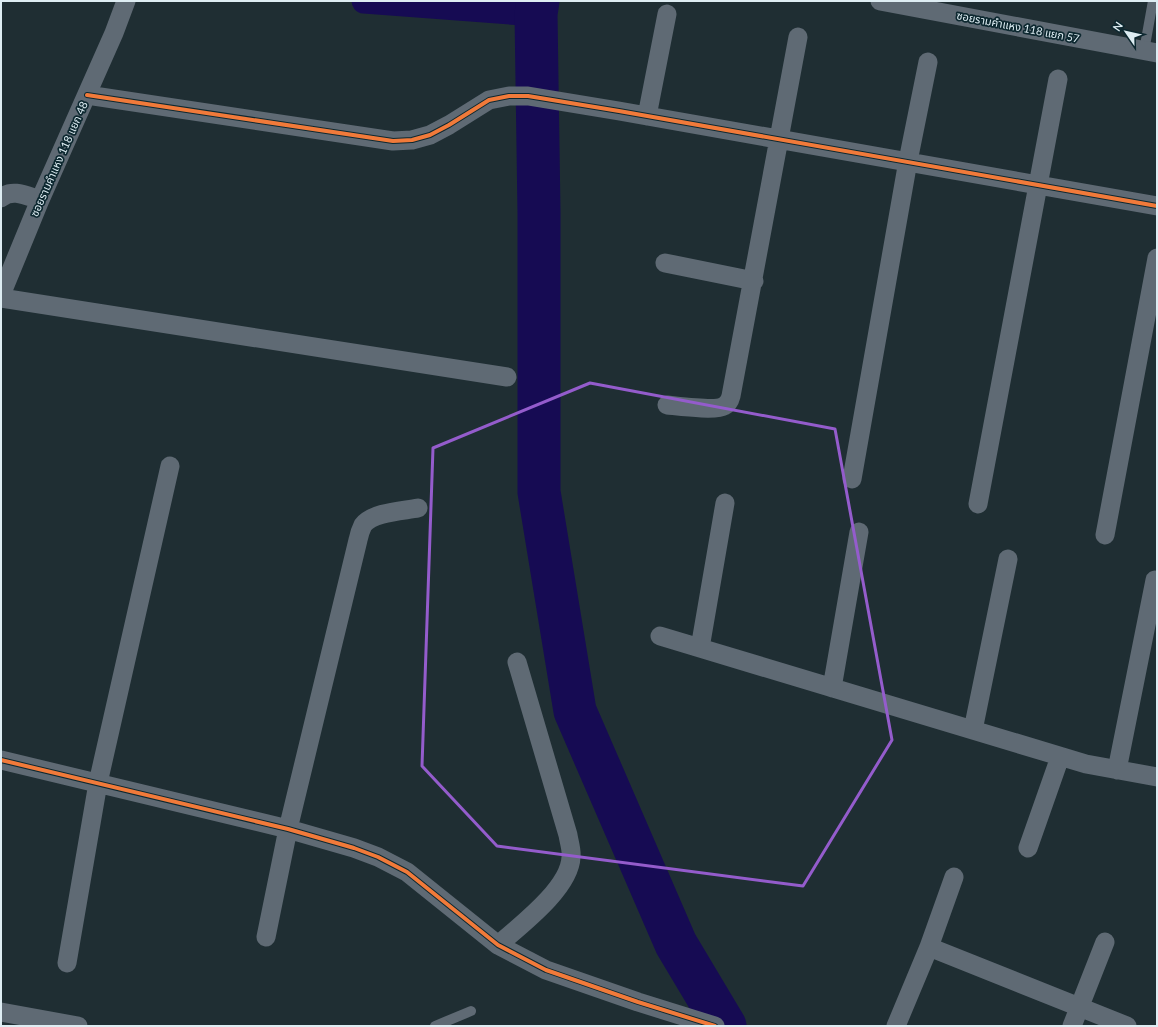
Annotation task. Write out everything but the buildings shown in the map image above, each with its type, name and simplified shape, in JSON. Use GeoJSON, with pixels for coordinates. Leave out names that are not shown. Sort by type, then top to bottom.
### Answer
{"type":"FeatureCollection","features":[{"type":"Feature","properties":{"kind":"street","name":"ซอยรามคำแหง 118 แยก 48"},"geometry":{"type":"LineString","coordinates":[[1,295],[40,200],[114,33],[126,1]]}},
{"type":"Feature","properties":{"kind":"street","name":"ซอยรามคำแหง 118 แยก 57"},"geometry":{"type":"LineString","coordinates":[[880,1],[1151,52]]}},
{"type":"Feature","properties":{"kind":"street"},"geometry":{"type":"LineString","coordinates":[[647,116],[667,14]]}},
{"type":"Feature","properties":{"kind":"street"},"geometry":{"type":"LineString","coordinates":[[667,405],[715,408],[724,406],[729,402],[733,390],[754,281],[778,140],[798,36]]}},
{"type":"Feature","properties":{"kind":"street"},"geometry":{"type":"LineString","coordinates":[[852,479],[908,162],[928,62]]}},
{"type":"Feature","properties":{"kind":"street"},"geometry":{"type":"LineString","coordinates":[[978,504],[1058,79]]}},
{"type":"Feature","properties":{"kind":"street"},"geometry":{"type":"LineString","coordinates":[[87,95],[393,141],[412,140],[430,135],[450,125],[489,100],[509,96],[528,96],[1157,206]]}},
{"type":"Feature","properties":{"kind":"street"},"geometry":{"type":"LineString","coordinates":[[1,198],[13,192],[40,200]]}},
{"type":"Feature","properties":{"kind":"street"},"geometry":{"type":"LineString","coordinates":[[1105,534],[1157,258]]}},
{"type":"Feature","properties":{"kind":"street"},"geometry":{"type":"LineString","coordinates":[[665,263],[754,281]]}},
{"type":"Feature","properties":{"kind":"street"},"geometry":{"type":"LineString","coordinates":[[1,298],[507,377]]}},
{"type":"Feature","properties":{"kind":"street"},"geometry":{"type":"LineString","coordinates":[[67,963],[98,782],[170,466]]}},
{"type":"Feature","properties":{"kind":"street"},"geometry":{"type":"LineString","coordinates":[[700,648],[725,503]]}},
{"type":"Feature","properties":{"kind":"street"},"geometry":{"type":"LineString","coordinates":[[266,937],[288,829],[358,540],[363,525],[369,519],[378,515],[418,508]]}},
{"type":"Feature","properties":{"kind":"street"},"geometry":{"type":"LineString","coordinates":[[832,688],[859,532]]}},
{"type":"Feature","properties":{"kind":"street"},"geometry":{"type":"LineString","coordinates":[[973,730],[1008,559]]}},
{"type":"Feature","properties":{"kind":"street"},"geometry":{"type":"LineString","coordinates":[[1117,770],[1155,580]]}},
{"type":"Feature","properties":{"kind":"street"},"geometry":{"type":"LineString","coordinates":[[660,636],[1060,757],[1086,764],[1157,777]]}},
{"type":"Feature","properties":{"kind":"street"},"geometry":{"type":"LineString","coordinates":[[498,945],[536,911],[557,889],[567,873],[571,857],[568,835],[517,662]]}},
{"type":"Feature","properties":{"kind":"street"},"geometry":{"type":"LineString","coordinates":[[1028,848],[1060,757]]}},
{"type":"Feature","properties":{"kind":"street"},"geometry":{"type":"LineString","coordinates":[[1,760],[98,782],[288,829],[354,848],[378,857],[407,872],[498,945],[546,970],[638,1002],[715,1026]]}},
{"type":"Feature","properties":{"kind":"street"},"geometry":{"type":"LineString","coordinates":[[896,1026],[929,947],[954,877]]}},
{"type":"Feature","properties":{"kind":"street"},"geometry":{"type":"LineString","coordinates":[[1072,1026],[1105,942]]}},
{"type":"Feature","properties":{"kind":"street"},"geometry":{"type":"LineString","coordinates":[[929,947],[1127,1026]]}},
{"type":"Feature","properties":{"kind":"street"},"geometry":{"type":"LineString","coordinates":[[1,1012],[36,1022],[78,1026]]}},
{"type":"Feature","properties":{"kind":"lane"},"geometry":{"type":"LineString","coordinates":[[1151,52],[1153,1]]}},
{"type":"Feature","properties":{"kind":"lane"},"geometry":{"type":"LineString","coordinates":[[435,1026],[471,1011]]}},
{"type":"Feature","properties":{"kind":"highlighted area"},"geometry":{"type":"Polygon","coordinates":[[[590,383],[835,429],[892,740],[803,886],[497,846],[422,766],[433,448],[590,383]]]}},
{"type":"Feature","properties":{"kind":"waterway"},"geometry":{"type":"LineString","coordinates":[[364,1],[536,14]]}},
{"type":"Feature","properties":{"kind":"waterway"},"geometry":{"type":"LineString","coordinates":[[538,1],[536,14],[539,213],[539,492],[575,711],[676,944],[725,1026]]}},
{"type":"Feature","properties":{"kind":"cycle path"},"geometry":{"type":"LineString","coordinates":[[87,95],[393,141],[412,140],[430,135],[489,100],[509,96],[528,96],[1157,206]]}},
{"type":"Feature","properties":{"kind":"cycle path"},"geometry":{"type":"LineString","coordinates":[[1,760],[288,829],[354,848],[378,857],[407,872],[498,945],[546,970],[638,1002],[715,1026]]}}]}
